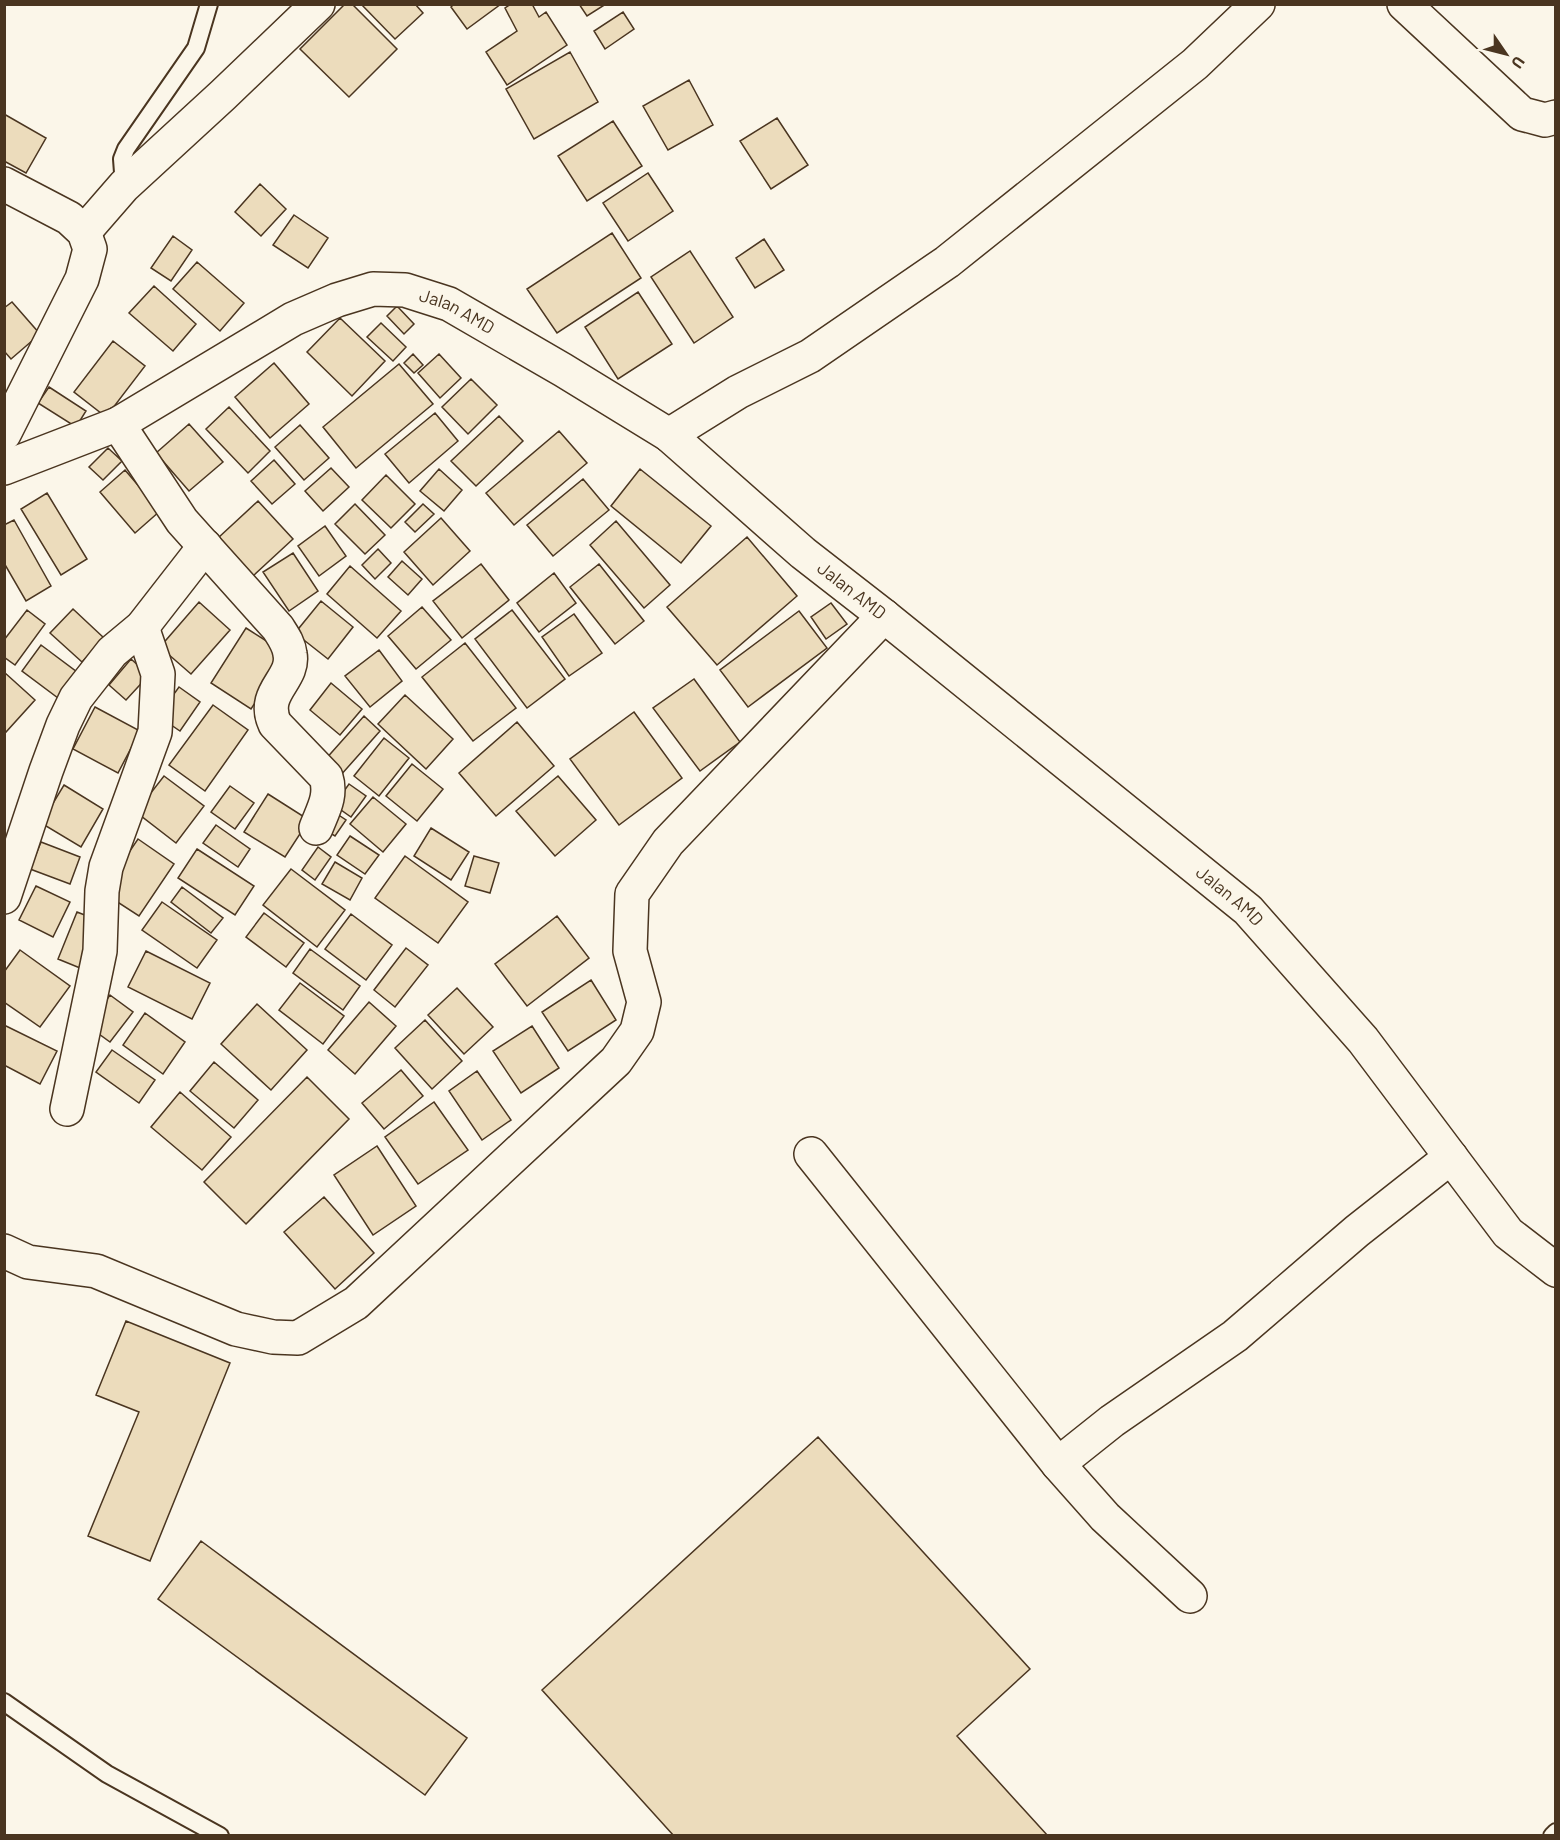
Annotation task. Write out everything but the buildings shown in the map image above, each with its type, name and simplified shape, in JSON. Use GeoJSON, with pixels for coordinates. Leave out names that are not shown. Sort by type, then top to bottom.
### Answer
{"type":"FeatureCollection","features":[{"type":"Feature","properties":{"kind":"street"},"geometry":{"type":"LineString","coordinates":[[84,232],[124,186],[318,4]]}},
{"type":"Feature","properties":{"kind":"street"},"geometry":{"type":"LineString","coordinates":[[669,435],[738,392],[810,356],[947,262],[1195,64],[1258,4]]}},
{"type":"Feature","properties":{"kind":"street"},"geometry":{"type":"LineString","coordinates":[[1404,4],[1522,114],[1545,120],[1556,117]]}},
{"type":"Feature","properties":{"kind":"street"},"geometry":{"type":"LineString","coordinates":[[4,184],[69,218],[84,232],[90,249],[82,279],[4,434]]}},
{"type":"Feature","properties":{"kind":"street","name":"Jalan AMD"},"geometry":{"type":"LineString","coordinates":[[4,468],[118,424],[293,319],[337,300],[373,289],[405,290],[449,304],[669,435],[803,553],[1248,910],[1363,1040],[1508,1233],[1556,1270]]}},
{"type":"Feature","properties":{"kind":"street"},"geometry":{"type":"LineString","coordinates":[[118,424],[182,521],[278,628],[287,642],[291,656],[288,669],[271,701],[270,714],[275,724],[326,777],[330,787],[316,828]]}},
{"type":"Feature","properties":{"kind":"street"},"geometry":{"type":"LineString","coordinates":[[4,897],[46,771],[76,698],[112,652],[142,627],[205,546]]}},
{"type":"Feature","properties":{"kind":"street"},"geometry":{"type":"LineString","coordinates":[[4,1251],[28,1262],[96,1271],[236,1329],[273,1337],[298,1338],[356,1303],[616,1061],[637,1031],[644,1002],[630,951],[632,894],[668,842],[884,616]]}},
{"type":"Feature","properties":{"kind":"street"},"geometry":{"type":"LineString","coordinates":[[67,1109],[100,951],[102,891],[106,867],[155,732],[158,674],[142,627]]}},
{"type":"Feature","properties":{"kind":"street"},"geometry":{"type":"LineString","coordinates":[[810,1154],[1058,1464],[1105,1518],[1190,1596]]}},
{"type":"Feature","properties":{"kind":"street"},"geometry":{"type":"LineString","coordinates":[[1058,1464],[1112,1421],[1235,1336],[1357,1231],[1451,1157]]}},
{"type":"Feature","properties":{"kind":"lane"},"geometry":{"type":"LineString","coordinates":[[124,186],[122,159],[126,149],[196,48],[209,4]]}},
{"type":"Feature","properties":{"kind":"lane"},"geometry":{"type":"LineString","coordinates":[[4,1702],[107,1774],[220,1836]]}},
{"type":"Feature","properties":{"kind":"lane"},"geometry":{"type":"LineString","coordinates":[[1552,1836],[1556,1833]]}}]}
